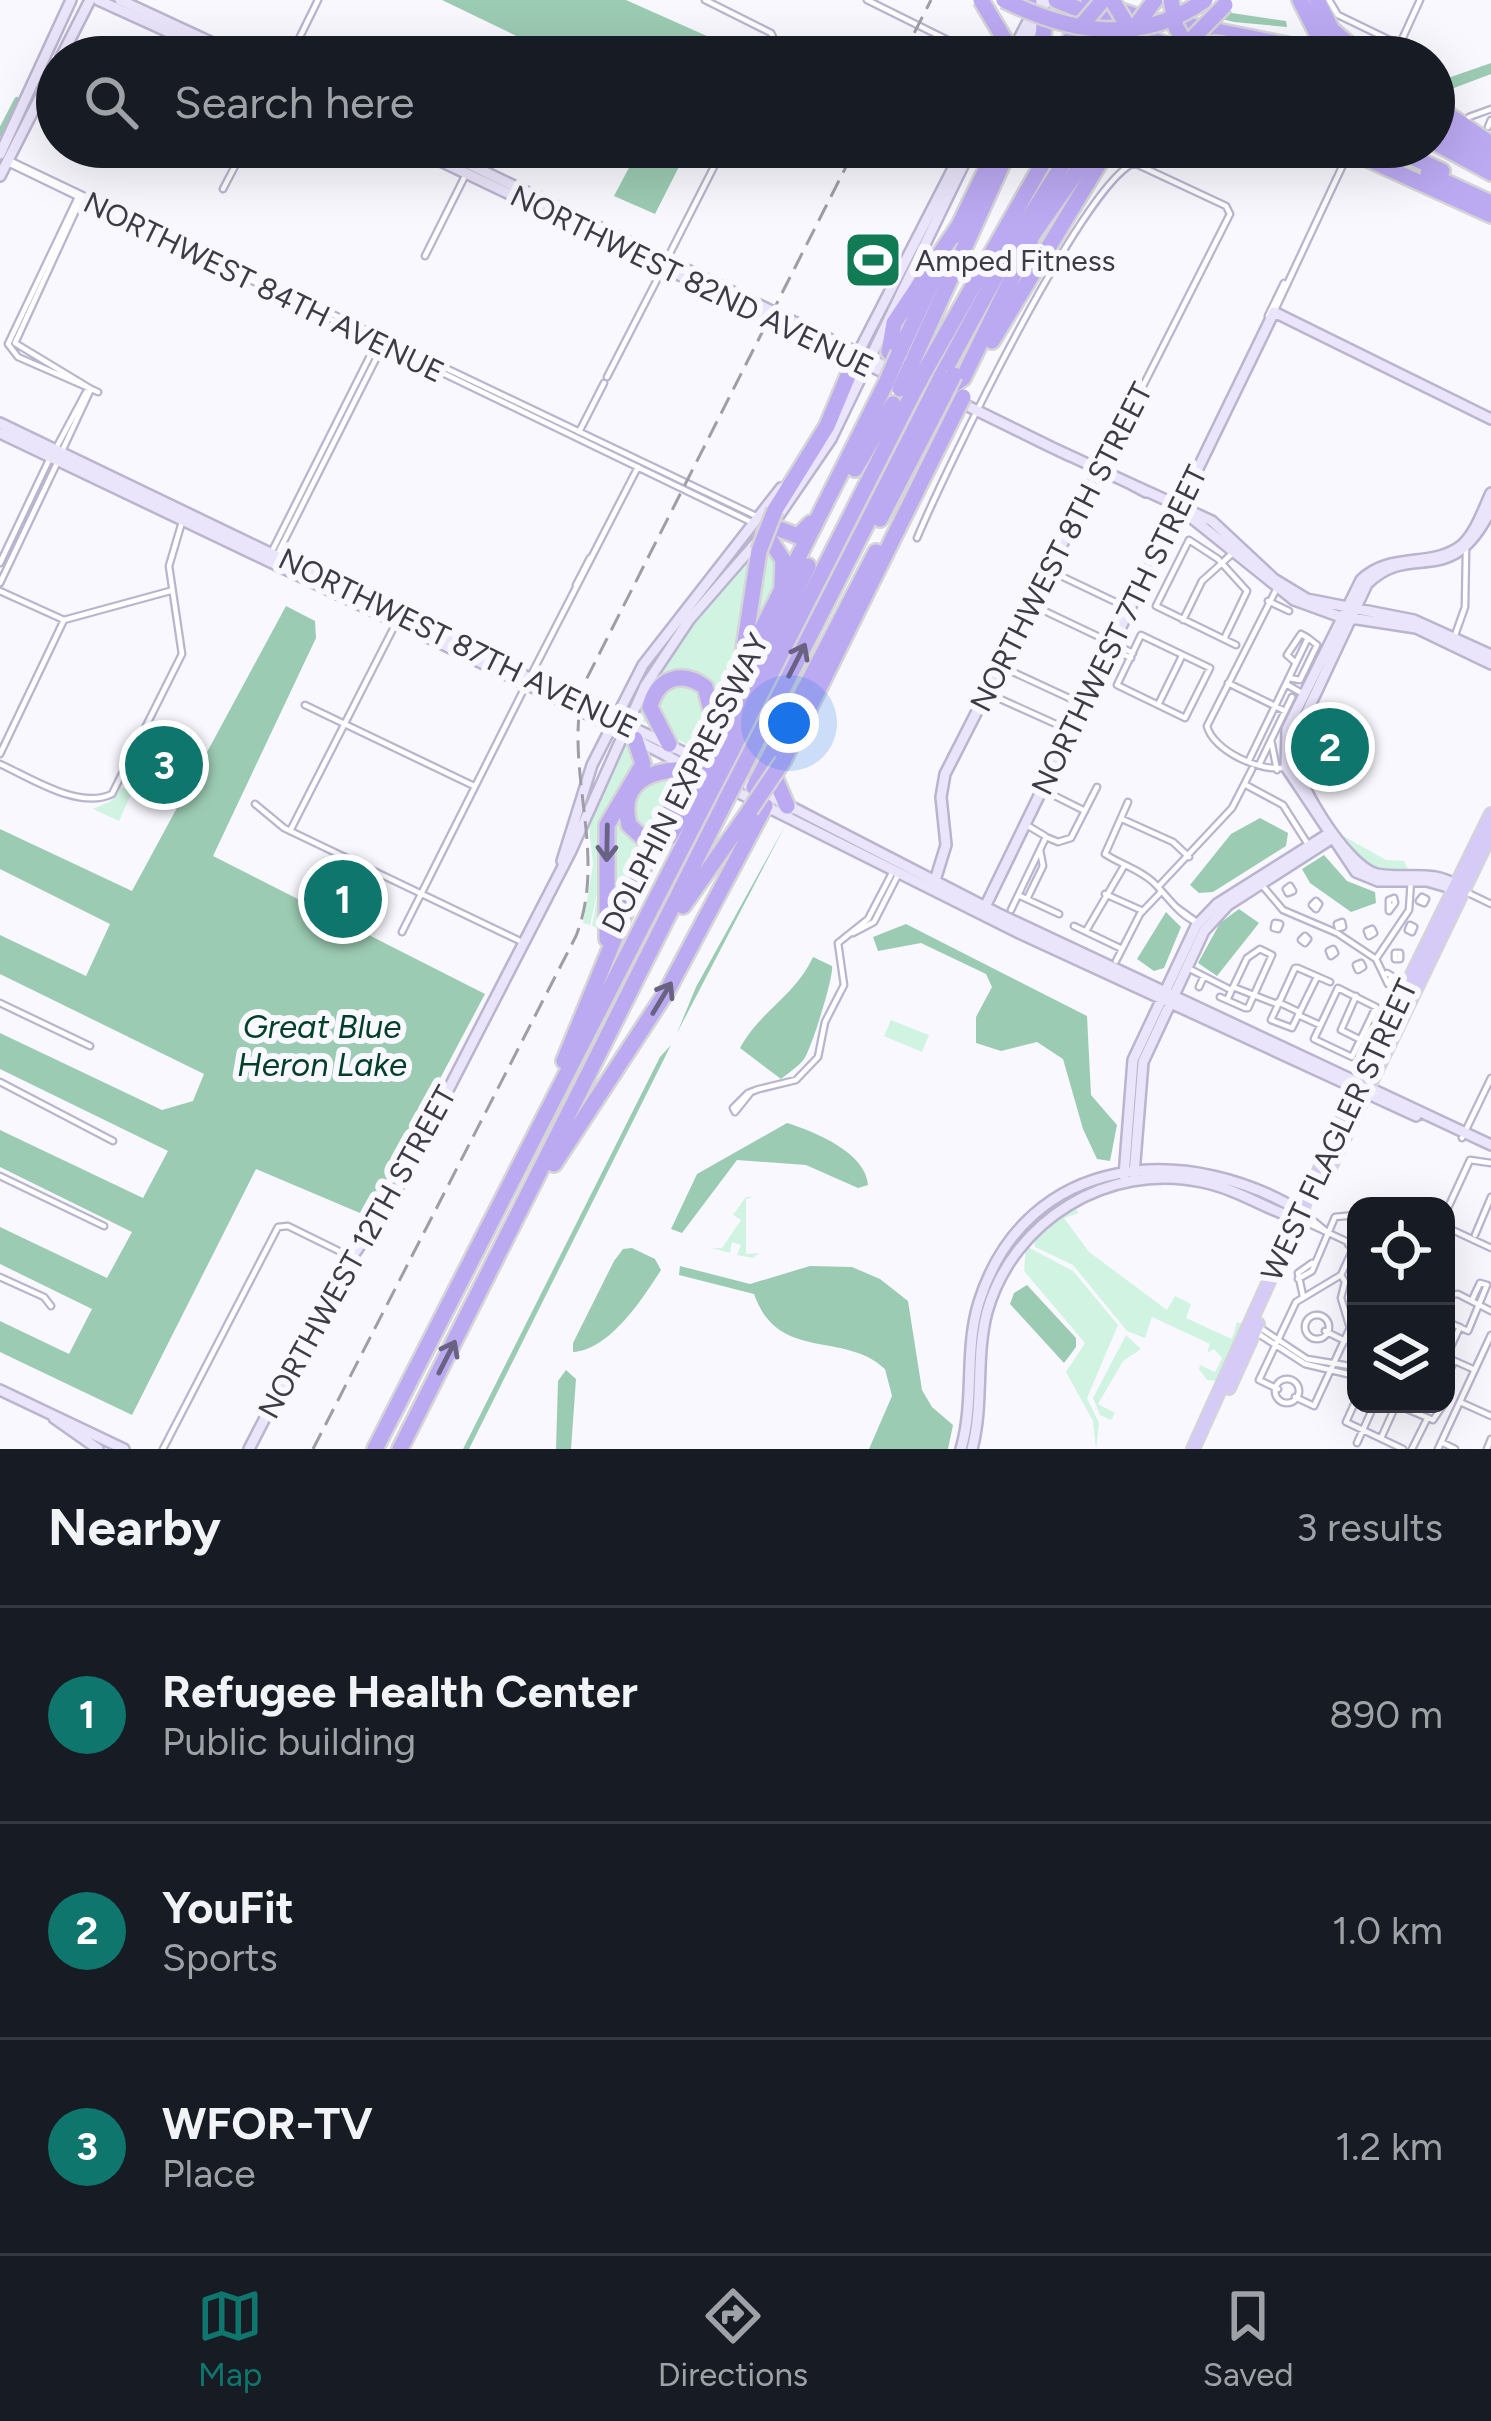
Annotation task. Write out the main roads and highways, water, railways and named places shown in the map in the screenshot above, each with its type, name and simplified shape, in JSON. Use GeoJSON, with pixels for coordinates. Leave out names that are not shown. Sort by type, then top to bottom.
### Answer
{"type":"FeatureCollection","features":[{"type":"Feature","properties":{"kind":"highway"},"geometry":{"type":"LineString","coordinates":[[981,0],[1002,36]]}},
{"type":"Feature","properties":{"kind":"highway"},"geometry":{"type":"LineString","coordinates":[[1004,0],[1058,24],[1101,32],[1147,27],[1204,0]]}},
{"type":"Feature","properties":{"kind":"highway"},"geometry":{"type":"LineString","coordinates":[[1071,0],[1156,36]]}},
{"type":"Feature","properties":{"kind":"highway"},"geometry":{"type":"LineString","coordinates":[[1089,0],[1192,36]]}},
{"type":"Feature","properties":{"kind":"highway"},"geometry":{"type":"LineString","coordinates":[[1139,36],[1155,0]]}},
{"type":"Feature","properties":{"kind":"highway"},"geometry":{"type":"LineString","coordinates":[[1171,0],[1181,36]]}},
{"type":"Feature","properties":{"kind":"highway"},"geometry":{"type":"LineString","coordinates":[[1151,36],[1190,0]]}},
{"type":"Feature","properties":{"kind":"highway"},"geometry":{"type":"LineString","coordinates":[[1300,0],[1320,36]]}},
{"type":"Feature","properties":{"kind":"highway"},"geometry":{"type":"LineString","coordinates":[[1043,36],[1042,1],[1104,4],[1242,36]]}},
{"type":"Feature","properties":{"kind":"highway"},"geometry":{"type":"LineString","coordinates":[[1324,1],[1332,30],[1339,36]]}},
{"type":"Feature","properties":{"kind":"highway"},"geometry":{"type":"LineString","coordinates":[[1195,36],[1227,3]]}},
{"type":"Feature","properties":{"kind":"highway"},"geometry":{"type":"LineString","coordinates":[[1104,4],[1127,25],[1128,36]]}},
{"type":"Feature","properties":{"kind":"highway"},"geometry":{"type":"LineString","coordinates":[[1104,4],[1158,36]]}},
{"type":"Feature","properties":{"kind":"highway"},"geometry":{"type":"LineString","coordinates":[[1073,36],[1104,4]]}},
{"type":"Feature","properties":{"kind":"highway"},"geometry":{"type":"LineString","coordinates":[[1104,4],[1139,36]]}},
{"type":"Feature","properties":{"kind":"highway"},"geometry":{"type":"LineString","coordinates":[[1167,21],[1202,36]]}},
{"type":"Feature","properties":{"kind":"highway"},"geometry":{"type":"LineString","coordinates":[[1455,115],[1490,130]]}},
{"type":"Feature","properties":{"kind":"highway"},"geometry":{"type":"LineString","coordinates":[[1455,139],[1491,160]]}},
{"type":"Feature","properties":{"kind":"highway"},"geometry":{"type":"LineString","coordinates":[[1455,153],[1491,173]]}},
{"type":"Feature","properties":{"kind":"highway"},"geometry":{"type":"LineString","coordinates":[[987,168],[958,227],[897,317],[888,341],[894,358],[949,385],[964,376],[1031,239]]}},
{"type":"Feature","properties":{"kind":"highway"},"geometry":{"type":"LineString","coordinates":[[502,1195],[655,840],[772,777],[892,499],[916,400],[970,241],[1001,168]]}},
{"type":"Feature","properties":{"kind":"highway"},"geometry":{"type":"LineString","coordinates":[[970,241],[1010,168]]}},
{"type":"Feature","properties":{"kind":"highway","name":"DOLPHIN EXPRESSWAY"},"geometry":{"type":"LineString","coordinates":[[737,794],[721,760],[808,619],[916,400],[927,367],[1040,168]]}},
{"type":"Feature","properties":{"kind":"highway","name":"DOLPHIN EXPRESSWAY"},"geometry":{"type":"LineString","coordinates":[[927,367],[994,275],[1060,168]]}},
{"type":"Feature","properties":{"kind":"highway"},"geometry":{"type":"LineString","coordinates":[[927,367],[1091,168]]}},
{"type":"Feature","properties":{"kind":"highway"},"geometry":{"type":"LineString","coordinates":[[714,724],[816,521],[916,400],[963,397],[1096,168]]}},
{"type":"Feature","properties":{"kind":"highway"},"geometry":{"type":"LineString","coordinates":[[1395,168],[1491,215]]}},
{"type":"Feature","properties":{"kind":"highway"},"geometry":{"type":"LineString","coordinates":[[1407,168],[1491,199]]}},
{"type":"Feature","properties":{"kind":"highway"},"geometry":{"type":"LineString","coordinates":[[1431,168],[1491,199]]}},
{"type":"Feature","properties":{"kind":"highway"},"geometry":{"type":"LineString","coordinates":[[721,760],[849,482],[916,400],[958,227]]}},
{"type":"Feature","properties":{"kind":"highway"},"geometry":{"type":"LineString","coordinates":[[734,685],[767,520],[820,439],[861,358]]}},
{"type":"Feature","properties":{"kind":"highway"},"geometry":{"type":"LineString","coordinates":[[737,794],[662,768],[639,780],[626,802],[628,825],[644,839],[669,837],[737,794],[780,755],[935,451],[916,400]]}},
{"type":"Feature","properties":{"kind":"highway"},"geometry":{"type":"LineString","coordinates":[[860,579],[935,451]]}},
{"type":"Feature","properties":{"kind":"highway"},"geometry":{"type":"LineString","coordinates":[[808,619],[892,499]]}},
{"type":"Feature","properties":{"kind":"highway"},"geometry":{"type":"LineString","coordinates":[[767,520],[790,529],[816,521]]}},
{"type":"Feature","properties":{"kind":"highway"},"geometry":{"type":"LineString","coordinates":[[767,520],[784,568],[776,606]]}},
{"type":"Feature","properties":{"kind":"highway"},"geometry":{"type":"LineString","coordinates":[[774,639],[816,521]]}},
{"type":"Feature","properties":{"kind":"highway"},"geometry":{"type":"LineString","coordinates":[[518,1216],[667,992],[756,827],[721,760],[713,702],[705,687],[691,678],[670,680],[656,691],[650,707],[669,744]]}},
{"type":"Feature","properties":{"kind":"highway"},"geometry":{"type":"LineString","coordinates":[[593,991],[609,925],[606,828],[611,812],[644,762],[626,728]]}},
{"type":"Feature","properties":{"kind":"highway"},"geometry":{"type":"LineString","coordinates":[[647,957],[737,794]]}},
{"type":"Feature","properties":{"kind":"highway","name":"DOLPHIN EXPRESSWAY"},"geometry":{"type":"LineString","coordinates":[[400,1449],[647,957],[737,794]]}},
{"type":"Feature","properties":{"kind":"highway","name":"DOLPHIN EXPRESSWAY"},"geometry":{"type":"LineString","coordinates":[[376,1449],[502,1195],[737,794]]}},
{"type":"Feature","properties":{"kind":"main road","name":"WEST FLAGLER STREET"},"geometry":{"type":"LineString","coordinates":[[1362,1088],[1414,991],[1491,814]]}},
{"type":"Feature","properties":{"kind":"main road","name":"WEST FLAGLER STREET"},"geometry":{"type":"LineString","coordinates":[[1198,1449],[1421,956],[1491,833]]}},
{"type":"Feature","properties":{"kind":"main road"},"geometry":{"type":"LineString","coordinates":[[1414,991],[1421,956]]}},
{"type":"Feature","properties":{"kind":"water"},"geometry":{"type":"Polygon","coordinates":[[[442,0],[626,0],[707,36],[517,36],[442,0]]]}},
{"type":"Feature","properties":{"kind":"water"},"geometry":{"type":"Polygon","coordinates":[[[1144,0],[1286,21],[1287,27],[1234,22],[1144,0]]]}},
{"type":"Feature","properties":{"kind":"water"},"geometry":{"type":"Polygon","coordinates":[[[1491,63],[1491,74],[1455,88],[1455,76],[1491,63]]]}},
{"type":"Feature","properties":{"kind":"water"},"geometry":{"type":"Polygon","coordinates":[[[629,168],[678,168],[655,214],[614,196],[629,168]]]}},
{"type":"Feature","properties":{"kind":"water","name":"Great Blue Heron Lake"},"geometry":{"type":"Polygon","coordinates":[[[286,606],[315,621],[316,638],[213,856],[485,994],[367,1216],[256,1169],[132,1415],[0,1352],[0,1321],[69,1354],[92,1309],[0,1264],[0,1227],[107,1278],[132,1232],[0,1167],[0,1130],[143,1198],[168,1151],[0,1069],[0,1033],[162,1110],[193,1101],[204,1074],[0,974],[0,935],[86,976],[110,924],[0,869],[0,829],[132,891],[286,606]]]}},
{"type":"Feature","properties":{"kind":"water"},"geometry":{"type":"Polygon","coordinates":[[[1260,818],[1288,833],[1286,846],[1213,892],[1199,893],[1190,885],[1231,834],[1260,818]]]}},
{"type":"Feature","properties":{"kind":"water"},"geometry":{"type":"Polygon","coordinates":[[[786,824],[677,1033],[696,987],[786,824]]]}},
{"type":"Feature","properties":{"kind":"water"},"geometry":{"type":"Polygon","coordinates":[[[1324,855],[1347,881],[1375,892],[1376,903],[1351,912],[1310,883],[1302,869],[1324,855]]]}},
{"type":"Feature","properties":{"kind":"water"},"geometry":{"type":"Polygon","coordinates":[[[1239,909],[1259,923],[1217,976],[1198,963],[1220,923],[1239,909]]]}},
{"type":"Feature","properties":{"kind":"water"},"geometry":{"type":"Polygon","coordinates":[[[1166,912],[1181,927],[1164,968],[1154,971],[1137,959],[1166,912]]]}},
{"type":"Feature","properties":{"kind":"water"},"geometry":{"type":"Polygon","coordinates":[[[906,924],[1087,1016],[1091,1095],[1117,1125],[1110,1161],[1097,1159],[1083,1129],[1063,1059],[1037,1042],[1001,1051],[976,1043],[976,1017],[992,987],[986,974],[921,943],[878,951],[873,937],[906,924]]]}},
{"type":"Feature","properties":{"kind":"water"},"geometry":{"type":"Polygon","coordinates":[[[813,957],[832,966],[826,998],[804,1059],[781,1079],[740,1048],[813,957]]]}},
{"type":"Feature","properties":{"kind":"water"},"geometry":{"type":"Polygon","coordinates":[[[671,1045],[469,1449],[463,1449],[660,1057],[671,1045]]]}},
{"type":"Feature","properties":{"kind":"water"},"geometry":{"type":"Polygon","coordinates":[[[787,1123],[849,1154],[859,1163],[868,1185],[858,1188],[806,1165],[737,1160],[682,1233],[671,1229],[697,1174],[787,1123]]]}},
{"type":"Feature","properties":{"kind":"water"},"geometry":{"type":"Polygon","coordinates":[[[632,1248],[655,1259],[661,1270],[612,1333],[573,1352],[573,1343],[614,1261],[623,1249],[632,1248]]]}},
{"type":"Feature","properties":{"kind":"water"},"geometry":{"type":"Polygon","coordinates":[[[680,1266],[750,1284],[810,1266],[852,1267],[880,1279],[908,1301],[922,1390],[932,1407],[953,1425],[948,1449],[869,1449],[892,1396],[885,1369],[869,1357],[795,1338],[765,1315],[754,1294],[679,1275],[680,1266]]]}},
{"type":"Feature","properties":{"kind":"water"},"geometry":{"type":"Polygon","coordinates":[[[1027,1285],[1076,1338],[1076,1347],[1064,1363],[1010,1304],[1014,1293],[1027,1285]]]}},
{"type":"Feature","properties":{"kind":"water"},"geometry":{"type":"Polygon","coordinates":[[[566,1370],[576,1379],[571,1449],[556,1449],[558,1381],[566,1370]]]}},
{"type":"Feature","properties":{"kind":"waterway"},"geometry":{"type":"LineString","coordinates":[[0,133],[17,100]]}},
{"type":"Feature","properties":{"kind":"railway"},"geometry":{"type":"LineString","coordinates":[[913,36],[931,0]]}},
{"type":"Feature","properties":{"kind":"railway"},"geometry":{"type":"LineString","coordinates":[[313,1449],[576,936],[588,873],[578,746],[585,682],[845,168]]}},
{"type":"Feature","properties":{"kind":"place","name":"Amped Fitness"},"geometry":{"type":"Point","coordinates":[873,260]}},
{"type":"Feature","properties":{"kind":"place","name":"YouFit"},"geometry":{"type":"Point","coordinates":[1330,747]}},
{"type":"Feature","properties":{"kind":"place","name":"WFOR-TV"},"geometry":{"type":"Point","coordinates":[164,765]}},
{"type":"Feature","properties":{"kind":"place","name":"Refugee Health Center"},"geometry":{"type":"Point","coordinates":[343,899]}}]}
